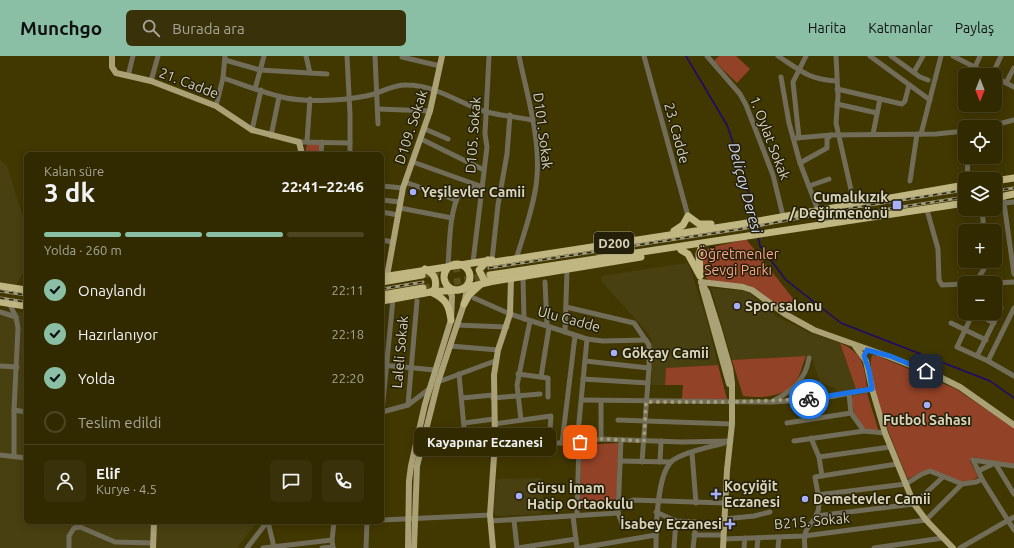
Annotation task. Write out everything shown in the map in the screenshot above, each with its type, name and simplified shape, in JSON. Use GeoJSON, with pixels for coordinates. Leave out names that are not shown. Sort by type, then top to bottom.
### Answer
{"type":"FeatureCollection","features":[{"type":"Feature","properties":{"kind":"highway"},"geometry":{"type":"LineString","coordinates":[[1002,180],[1014,178]]}},
{"type":"Feature","properties":{"kind":"highway","name":"D200"},"geometry":{"type":"LineString","coordinates":[[489,261],[739,224],[958,186]]}},
{"type":"Feature","properties":{"kind":"highway"},"geometry":{"type":"LineString","coordinates":[[1002,198],[1014,194]]}},
{"type":"Feature","properties":{"kind":"highway","name":"D200"},"geometry":{"type":"LineString","coordinates":[[490,279],[781,230],[958,204]]}},
{"type":"Feature","properties":{"kind":"highway"},"geometry":{"type":"LineString","coordinates":[[674,231],[683,225],[688,216],[699,224],[739,224]]}},
{"type":"Feature","properties":{"kind":"highway"},"geometry":{"type":"LineString","coordinates":[[384,282],[452,265],[489,261],[674,231],[718,227]]}},
{"type":"Feature","properties":{"kind":"highway"},"geometry":{"type":"LineString","coordinates":[[489,261],[479,270],[484,280],[511,279],[681,250],[718,241]]}},
{"type":"Feature","properties":{"kind":"highway"},"geometry":{"type":"LineString","coordinates":[[700,279],[699,254],[702,246]]}},
{"type":"Feature","properties":{"kind":"highway"},"geometry":{"type":"LineString","coordinates":[[681,250],[688,254],[700,279]]}},
{"type":"Feature","properties":{"kind":"highway"},"geometry":{"type":"LineString","coordinates":[[448,288],[444,278],[445,271],[452,265],[462,265],[468,270],[470,277],[467,286]]}},
{"type":"Feature","properties":{"kind":"highway"},"geometry":{"type":"LineString","coordinates":[[384,276],[432,272],[436,277],[435,289],[432,292]]}},
{"type":"Feature","properties":{"kind":"highway"},"geometry":{"type":"LineString","coordinates":[[464,304],[469,296],[481,284],[490,279]]}},
{"type":"Feature","properties":{"kind":"highway"},"geometry":{"type":"LineString","coordinates":[[384,301],[448,288],[458,290],[467,286],[481,284]]}},
{"type":"Feature","properties":{"kind":"highway"},"geometry":{"type":"LineString","coordinates":[[0,286],[24,290]]}},
{"type":"Feature","properties":{"kind":"highway"},"geometry":{"type":"LineString","coordinates":[[384,295],[423,288]]}},
{"type":"Feature","properties":{"kind":"highway"},"geometry":{"type":"LineString","coordinates":[[432,292],[444,299],[447,303],[453,323]]}},
{"type":"Feature","properties":{"kind":"highway"},"geometry":{"type":"LineString","coordinates":[[0,302],[24,306]]}},
{"type":"Feature","properties":{"kind":"main road","name":"21. Cadde"},"geometry":{"type":"LineString","coordinates":[[112,56],[112,67],[116,73],[151,81],[216,106],[252,130],[271,136],[300,142]]}},
{"type":"Feature","properties":{"kind":"main road","name":"D109. Sokak"},"geometry":{"type":"LineString","coordinates":[[384,276],[393,242],[404,185],[425,129],[442,56]]}},
{"type":"Feature","properties":{"kind":"main road"},"geometry":{"type":"LineString","coordinates":[[300,142],[302,152]]}},
{"type":"Feature","properties":{"kind":"main road"},"geometry":{"type":"LineString","coordinates":[[493,548],[490,518],[495,439],[493,397],[495,361],[510,314],[511,279]]}},
{"type":"Feature","properties":{"kind":"main road"},"geometry":{"type":"LineString","coordinates":[[700,279],[752,290],[785,314],[814,330],[938,376],[960,387],[1014,425]]}},
{"type":"Feature","properties":{"kind":"main road"},"geometry":{"type":"LineString","coordinates":[[700,279],[707,292],[716,330],[730,368],[732,424],[725,503],[724,548]]}},
{"type":"Feature","properties":{"kind":"main road"},"geometry":{"type":"LineString","coordinates":[[414,548],[409,481],[411,466],[435,370],[453,323],[464,304],[467,286]]}},
{"type":"Feature","properties":{"kind":"main road"},"geometry":{"type":"LineString","coordinates":[[408,548],[415,478],[438,382],[450,346],[453,323],[453,306],[452,296],[448,288]]}},
{"type":"Feature","properties":{"kind":"main road"},"geometry":{"type":"LineString","coordinates":[[854,344],[864,356],[885,433],[914,504],[926,520],[953,548]]}},
{"type":"Feature","properties":{"kind":"main road"},"geometry":{"type":"LineString","coordinates":[[864,356],[864,352],[870,350]]}},
{"type":"Feature","properties":{"kind":"main road"},"geometry":{"type":"LineString","coordinates":[[153,545],[154,524]]}},
{"type":"Feature","properties":{"kind":"street"},"geometry":{"type":"LineString","coordinates":[[128,76],[133,56]]}},
{"type":"Feature","properties":{"kind":"street"},"geometry":{"type":"LineString","coordinates":[[151,81],[158,56]]}},
{"type":"Feature","properties":{"kind":"street"},"geometry":{"type":"LineString","coordinates":[[252,130],[260,70],[264,56]]}},
{"type":"Feature","properties":{"kind":"street"},"geometry":{"type":"LineString","coordinates":[[306,56],[310,73]]}},
{"type":"Feature","properties":{"kind":"street"},"geometry":{"type":"LineString","coordinates":[[347,56],[350,152]]}},
{"type":"Feature","properties":{"kind":"street"},"geometry":{"type":"LineString","coordinates":[[375,56],[375,86],[378,94],[378,124]]}},
{"type":"Feature","properties":{"kind":"street","name":"D105. Sokak"},"geometry":{"type":"LineString","coordinates":[[473,262],[487,147],[485,134],[489,56]]}},
{"type":"Feature","properties":{"kind":"street","name":"D101. Sokak"},"geometry":{"type":"LineString","coordinates":[[517,256],[537,178],[537,153],[519,56]]}},
{"type":"Feature","properties":{"kind":"street","name":"23. Cadde"},"geometry":{"type":"LineString","coordinates":[[644,56],[688,216]]}},
{"type":"Feature","properties":{"kind":"street","name":"1. Oylat Sokak"},"geometry":{"type":"LineString","coordinates":[[707,56],[740,94],[746,105],[773,175],[783,216]]}},
{"type":"Feature","properties":{"kind":"street"},"geometry":{"type":"LineString","coordinates":[[799,138],[793,82],[806,56]]}},
{"type":"Feature","properties":{"kind":"street"},"geometry":{"type":"LineString","coordinates":[[836,56],[836,123],[854,203]]}},
{"type":"Feature","properties":{"kind":"street"},"geometry":{"type":"LineString","coordinates":[[870,56],[930,100]]}},
{"type":"Feature","properties":{"kind":"street"},"geometry":{"type":"LineString","coordinates":[[891,56],[928,80]]}},
{"type":"Feature","properties":{"kind":"street"},"geometry":{"type":"LineString","coordinates":[[914,72],[923,56]]}},
{"type":"Feature","properties":{"kind":"street"},"geometry":{"type":"LineString","coordinates":[[910,181],[919,134],[930,100],[941,56]]}},
{"type":"Feature","properties":{"kind":"street"},"geometry":{"type":"LineString","coordinates":[[955,57],[975,67],[980,56]]}},
{"type":"Feature","properties":{"kind":"street"},"geometry":{"type":"LineString","coordinates":[[995,68],[1001,56]]}},
{"type":"Feature","properties":{"kind":"street"},"geometry":{"type":"LineString","coordinates":[[402,57],[440,66]]}},
{"type":"Feature","properties":{"kind":"street"},"geometry":{"type":"LineString","coordinates":[[780,57],[818,80],[836,81]]}},
{"type":"Feature","properties":{"kind":"street"},"geometry":{"type":"LineString","coordinates":[[216,106],[223,78],[225,58],[260,70],[327,74]]}},
{"type":"Feature","properties":{"kind":"street"},"geometry":{"type":"LineString","coordinates":[[1006,83],[1014,68]]}},
{"type":"Feature","properties":{"kind":"street"},"geometry":{"type":"LineString","coordinates":[[781,77],[793,139],[800,163],[818,210]]}},
{"type":"Feature","properties":{"kind":"street"},"geometry":{"type":"LineString","coordinates":[[223,78],[279,97],[310,100],[349,98],[378,94],[393,86],[406,84],[435,91],[487,112],[532,120]]}},
{"type":"Feature","properties":{"kind":"street"},"geometry":{"type":"LineString","coordinates":[[1002,81],[1014,88]]}},
{"type":"Feature","properties":{"kind":"street"},"geometry":{"type":"LineString","coordinates":[[837,89],[902,104],[905,101],[909,84]]}},
{"type":"Feature","properties":{"kind":"street"},"geometry":{"type":"LineString","coordinates":[[271,136],[279,97]]}},
{"type":"Feature","properties":{"kind":"street"},"geometry":{"type":"LineString","coordinates":[[873,134],[880,99]]}},
{"type":"Feature","properties":{"kind":"street"},"geometry":{"type":"LineString","coordinates":[[307,141],[310,100]]}},
{"type":"Feature","properties":{"kind":"street"},"geometry":{"type":"LineString","coordinates":[[837,104],[878,113]]}},
{"type":"Feature","properties":{"kind":"street"},"geometry":{"type":"LineString","coordinates":[[378,109],[430,111]]}},
{"type":"Feature","properties":{"kind":"street"},"geometry":{"type":"LineString","coordinates":[[489,261],[507,154],[510,115]]}},
{"type":"Feature","properties":{"kind":"street"},"geometry":{"type":"LineString","coordinates":[[1002,123],[1014,120]]}},
{"type":"Feature","properties":{"kind":"street"},"geometry":{"type":"LineString","coordinates":[[425,129],[448,139]]}},
{"type":"Feature","properties":{"kind":"street"},"geometry":{"type":"LineString","coordinates":[[793,139],[838,134],[919,134],[958,131]]}},
{"type":"Feature","properties":{"kind":"street"},"geometry":{"type":"LineString","coordinates":[[800,163],[827,148],[830,135]]}},
{"type":"Feature","properties":{"kind":"street"},"geometry":{"type":"LineString","coordinates":[[421,140],[484,170]]}},
{"type":"Feature","properties":{"kind":"street"},"geometry":{"type":"LineString","coordinates":[[300,142],[350,143]]}},
{"type":"Feature","properties":{"kind":"street"},"geometry":{"type":"LineString","coordinates":[[321,152],[322,142]]}},
{"type":"Feature","properties":{"kind":"street"},"geometry":{"type":"LineString","coordinates":[[413,162],[482,186]]}},
{"type":"Feature","properties":{"kind":"street"},"geometry":{"type":"LineString","coordinates":[[809,186],[828,179]]}},
{"type":"Feature","properties":{"kind":"street"},"geometry":{"type":"LineString","coordinates":[[384,186],[404,185],[456,200]]}},
{"type":"Feature","properties":{"kind":"street"},"geometry":{"type":"LineString","coordinates":[[452,265],[452,218],[456,200],[460,192],[482,186]]}},
{"type":"Feature","properties":{"kind":"street"},"geometry":{"type":"LineString","coordinates":[[1002,199],[1014,202]]}},
{"type":"Feature","properties":{"kind":"street"},"geometry":{"type":"LineString","coordinates":[[384,201],[452,218]]}},
{"type":"Feature","properties":{"kind":"street"},"geometry":{"type":"LineString","coordinates":[[927,210],[938,249],[939,280],[942,285],[958,284]]}},
{"type":"Feature","properties":{"kind":"street"},"geometry":{"type":"LineString","coordinates":[[1002,210],[1014,274]]}},
{"type":"Feature","properties":{"kind":"street"},"geometry":{"type":"LineString","coordinates":[[384,212],[398,215]]}},
{"type":"Feature","properties":{"kind":"street"},"geometry":{"type":"LineString","coordinates":[[384,240],[393,242]]}},
{"type":"Feature","properties":{"kind":"street"},"geometry":{"type":"LineString","coordinates":[[565,332],[567,270]]}},
{"type":"Feature","properties":{"kind":"street"},"geometry":{"type":"LineString","coordinates":[[524,277],[524,319]]}},
{"type":"Feature","properties":{"kind":"street"},"geometry":{"type":"LineString","coordinates":[[541,377],[548,327],[545,282]]}},
{"type":"Feature","properties":{"kind":"street"},"geometry":{"type":"LineString","coordinates":[[1002,283],[1014,282]]}},
{"type":"Feature","properties":{"kind":"street","name":"Ulu Cadde"},"geometry":{"type":"LineString","coordinates":[[474,298],[510,314],[587,339],[603,341],[646,340]]}},
{"type":"Feature","properties":{"kind":"street"},"geometry":{"type":"LineString","coordinates":[[393,299],[384,365],[435,370]]}},
{"type":"Feature","properties":{"kind":"street","name":"Laleli Sokak"},"geometry":{"type":"LineString","coordinates":[[408,405],[416,301]]}},
{"type":"Feature","properties":{"kind":"street"},"geometry":{"type":"LineString","coordinates":[[9,303],[16,317],[18,328],[14,410],[14,456]]}},
{"type":"Feature","properties":{"kind":"street"},"geometry":{"type":"LineString","coordinates":[[566,307],[634,323],[649,345],[649,368],[642,462]]}},
{"type":"Feature","properties":{"kind":"street"},"geometry":{"type":"LineString","coordinates":[[988,361],[1014,308]]}},
{"type":"Feature","properties":{"kind":"street"},"geometry":{"type":"LineString","coordinates":[[0,312],[16,317]]}},
{"type":"Feature","properties":{"kind":"street"},"geometry":{"type":"LineString","coordinates":[[970,320],[956,347],[988,361],[1014,376]]}},
{"type":"Feature","properties":{"kind":"street"},"geometry":{"type":"LineString","coordinates":[[988,320],[994,323]]}},
{"type":"Feature","properties":{"kind":"street"},"geometry":{"type":"LineString","coordinates":[[978,356],[995,320]]}},
{"type":"Feature","properties":{"kind":"street"},"geometry":{"type":"LineString","coordinates":[[521,420],[517,396],[518,374],[530,321]]}},
{"type":"Feature","properties":{"kind":"street"},"geometry":{"type":"LineString","coordinates":[[453,323],[506,327]]}},
{"type":"Feature","properties":{"kind":"street"},"geometry":{"type":"LineString","coordinates":[[950,323],[986,340]]}},
{"type":"Feature","properties":{"kind":"street"},"geometry":{"type":"LineString","coordinates":[[562,444],[575,336]]}},
{"type":"Feature","properties":{"kind":"street"},"geometry":{"type":"LineString","coordinates":[[577,548],[575,516],[578,443],[587,339]]}},
{"type":"Feature","properties":{"kind":"street"},"geometry":{"type":"LineString","coordinates":[[450,346],[498,350]]}},
{"type":"Feature","properties":{"kind":"street"},"geometry":{"type":"LineString","coordinates":[[772,402],[785,394],[800,380],[808,370],[809,358]]}},
{"type":"Feature","properties":{"kind":"street"},"geometry":{"type":"LineString","coordinates":[[438,382],[495,361]]}},
{"type":"Feature","properties":{"kind":"street"},"geometry":{"type":"LineString","coordinates":[[585,361],[649,368]]}},
{"type":"Feature","properties":{"kind":"street"},"geometry":{"type":"LineString","coordinates":[[0,366],[17,367]]}},
{"type":"Feature","properties":{"kind":"street"},"geometry":{"type":"LineString","coordinates":[[459,374],[465,438]]}},
{"type":"Feature","properties":{"kind":"street"},"geometry":{"type":"LineString","coordinates":[[518,374],[548,378],[548,397]]}},
{"type":"Feature","properties":{"kind":"street"},"geometry":{"type":"LineString","coordinates":[[583,379],[648,383]]}},
{"type":"Feature","properties":{"kind":"street"},"geometry":{"type":"LineString","coordinates":[[582,400],[646,402],[772,402],[818,399],[872,389]]}},
{"type":"Feature","properties":{"kind":"street"},"geometry":{"type":"LineString","coordinates":[[384,411],[408,405],[429,390]]}},
{"type":"Feature","properties":{"kind":"street"},"geometry":{"type":"LineString","coordinates":[[462,398],[540,394]]}},
{"type":"Feature","properties":{"kind":"street"},"geometry":{"type":"LineString","coordinates":[[849,394],[851,413],[864,431]]}},
{"type":"Feature","properties":{"kind":"street"},"geometry":{"type":"LineString","coordinates":[[601,401],[601,439]]}},
{"type":"Feature","properties":{"kind":"street"},"geometry":{"type":"LineString","coordinates":[[14,410],[24,412]]}},
{"type":"Feature","properties":{"kind":"street"},"geometry":{"type":"LineString","coordinates":[[787,423],[851,413]]}},
{"type":"Feature","properties":{"kind":"street"},"geometry":{"type":"LineString","coordinates":[[464,423],[521,420],[551,416],[549,443]]}},
{"type":"Feature","properties":{"kind":"street"},"geometry":{"type":"LineString","coordinates":[[618,420],[732,424]]}},
{"type":"Feature","properties":{"kind":"street"},"geometry":{"type":"LineString","coordinates":[[794,441],[864,431],[885,433]]}},
{"type":"Feature","properties":{"kind":"street"},"geometry":{"type":"LineString","coordinates":[[423,440],[465,438],[562,444],[601,439],[644,441],[731,441]]}},
{"type":"Feature","properties":{"kind":"street"},"geometry":{"type":"LineString","coordinates":[[811,438],[819,456],[822,476]]}},
{"type":"Feature","properties":{"kind":"street"},"geometry":{"type":"LineString","coordinates":[[621,440],[618,512],[623,526],[656,523]]}},
{"type":"Feature","properties":{"kind":"street"},"geometry":{"type":"LineString","coordinates":[[660,462],[661,441]]}},
{"type":"Feature","properties":{"kind":"street"},"geometry":{"type":"LineString","coordinates":[[620,462],[671,462],[692,453],[731,441]]}},
{"type":"Feature","properties":{"kind":"street"},"geometry":{"type":"LineString","coordinates":[[819,456],[890,447]]}},
{"type":"Feature","properties":{"kind":"street"},"geometry":{"type":"LineString","coordinates":[[692,453],[696,502]]}},
{"type":"Feature","properties":{"kind":"street"},"geometry":{"type":"LineString","coordinates":[[0,455],[24,458]]}},
{"type":"Feature","properties":{"kind":"street"},"geometry":{"type":"LineString","coordinates":[[1014,466],[973,460],[982,479],[1014,530]]}},
{"type":"Feature","properties":{"kind":"street"},"geometry":{"type":"LineString","coordinates":[[656,548],[656,512],[658,500],[664,478],[671,462]]}},
{"type":"Feature","properties":{"kind":"street"},"geometry":{"type":"LineString","coordinates":[[805,548],[804,536],[806,528],[816,516],[819,509],[815,477],[897,464]]}},
{"type":"Feature","properties":{"kind":"street"},"geometry":{"type":"LineString","coordinates":[[978,471],[995,464]]}},
{"type":"Feature","properties":{"kind":"street"},"geometry":{"type":"LineString","coordinates":[[995,464],[1014,494]]}},
{"type":"Feature","properties":{"kind":"street"},"geometry":{"type":"LineString","coordinates":[[817,496],[906,484],[922,474],[930,472],[962,484],[976,482],[982,479]]}},
{"type":"Feature","properties":{"kind":"street"},"geometry":{"type":"LineString","coordinates":[[816,516],[914,504],[943,477]]}},
{"type":"Feature","properties":{"kind":"street"},"geometry":{"type":"LineString","coordinates":[[926,520],[962,484]]}},
{"type":"Feature","properties":{"kind":"street"},"geometry":{"type":"LineString","coordinates":[[619,506],[633,500],[725,503]]}},
{"type":"Feature","properties":{"kind":"street"},"geometry":{"type":"LineString","coordinates":[[384,520],[490,518],[514,520],[618,512]]}},
{"type":"Feature","properties":{"kind":"street"},"geometry":{"type":"LineString","coordinates":[[656,512],[676,521],[696,522],[693,548]]}},
{"type":"Feature","properties":{"kind":"street"},"geometry":{"type":"LineString","coordinates":[[724,519],[754,516],[770,512]]}},
{"type":"Feature","properties":{"kind":"street"},"geometry":{"type":"LineString","coordinates":[[960,548],[1014,517]]}},
{"type":"Feature","properties":{"kind":"street"},"geometry":{"type":"LineString","coordinates":[[514,520],[517,548],[576,539]]}},
{"type":"Feature","properties":{"kind":"street","name":"B215. Sokak"},"geometry":{"type":"LineString","coordinates":[[694,535],[779,538],[926,520]]}},
{"type":"Feature","properties":{"kind":"street"},"geometry":{"type":"LineString","coordinates":[[674,548],[676,521]]}},
{"type":"Feature","properties":{"kind":"street"},"geometry":{"type":"LineString","coordinates":[[247,548],[265,524]]}},
{"type":"Feature","properties":{"kind":"street"},"geometry":{"type":"LineString","coordinates":[[268,524],[274,547]]}},
{"type":"Feature","properties":{"kind":"street"},"geometry":{"type":"LineString","coordinates":[[322,548],[333,547],[332,540],[334,524]]}},
{"type":"Feature","properties":{"kind":"street"},"geometry":{"type":"LineString","coordinates":[[366,548],[367,524]]}},
{"type":"Feature","properties":{"kind":"street"},"geometry":{"type":"LineString","coordinates":[[69,548],[69,536],[74,528],[80,526],[115,542],[153,545]]}},
{"type":"Feature","properties":{"kind":"street"},"geometry":{"type":"LineString","coordinates":[[580,548],[600,546],[656,535]]}},
{"type":"Feature","properties":{"kind":"street"},"geometry":{"type":"LineString","coordinates":[[744,548],[745,538]]}},
{"type":"Feature","properties":{"kind":"street"},"geometry":{"type":"LineString","coordinates":[[757,548],[758,538]]}},
{"type":"Feature","properties":{"kind":"street"},"geometry":{"type":"LineString","coordinates":[[778,548],[779,538]]}},
{"type":"Feature","properties":{"kind":"street"},"geometry":{"type":"LineString","coordinates":[[874,548],[943,538]]}},
{"type":"Feature","properties":{"kind":"street"},"geometry":{"type":"LineString","coordinates":[[263,548],[332,540]]}},
{"type":"Feature","properties":{"kind":"shaded area"},"geometry":{"type":"Polygon","coordinates":[[[0,159],[7,166],[24,220],[24,271],[15,288],[0,286],[0,159]]]}},
{"type":"Feature","properties":{"kind":"shaded area"},"geometry":{"type":"Polygon","coordinates":[[[687,263],[690,268],[709,328],[718,365],[666,368],[665,385],[652,385],[652,341],[648,333],[602,282],[601,276],[687,263]]]}},
{"type":"Feature","properties":{"kind":"shaded area"},"geometry":{"type":"Polygon","coordinates":[[[711,288],[747,291],[778,317],[810,333],[840,343],[856,389],[838,394],[835,388],[820,382],[811,356],[732,360],[711,288]]]}},
{"type":"Feature","properties":{"kind":"shaded area"},"geometry":{"type":"Polygon","coordinates":[[[0,310],[24,313],[24,524],[255,524],[237,548],[0,548],[0,310]]]}},
{"type":"Feature","properties":{"kind":"shaded area","name":"Gürsu İmam Hatip Ortaokulu"},"geometry":{"type":"Polygon","coordinates":[[[540,478],[543,480],[543,512],[541,514],[496,516],[493,513],[497,479],[540,478]]]}},
{"type":"Feature","properties":{"kind":"green space"},"geometry":{"type":"Polygon","coordinates":[[[719,56],[736,56],[750,69],[737,83],[714,61],[719,56]]]}},
{"type":"Feature","properties":{"kind":"green space"},"geometry":{"type":"Polygon","coordinates":[[[307,144],[320,144],[319,152],[305,152],[307,144]]]}},
{"type":"Feature","properties":{"kind":"green space","name":"Öğretmenler Sevgi Parkı"},"geometry":{"type":"Polygon","coordinates":[[[746,239],[803,311],[800,312],[790,304],[778,306],[748,285],[710,282],[706,278],[701,256],[709,248],[746,239]]]}},
{"type":"Feature","properties":{"kind":"green space"},"geometry":{"type":"Polygon","coordinates":[[[840,343],[854,351],[861,360],[865,372],[867,387],[856,389],[840,343]]]}},
{"type":"Feature","properties":{"kind":"green space"},"geometry":{"type":"Polygon","coordinates":[[[872,355],[878,356],[956,389],[1014,428],[1014,465],[973,457],[970,461],[978,477],[972,480],[960,481],[929,469],[908,479],[877,398],[871,366],[872,355]]]}},
{"type":"Feature","properties":{"kind":"green space"},"geometry":{"type":"Polygon","coordinates":[[[806,356],[797,380],[792,386],[780,394],[765,397],[743,396],[732,360],[806,356]]]}},
{"type":"Feature","properties":{"kind":"green space"},"geometry":{"type":"Polygon","coordinates":[[[718,365],[727,399],[682,399],[683,385],[665,385],[666,368],[718,365]]]}},
{"type":"Feature","properties":{"kind":"green space"},"geometry":{"type":"Polygon","coordinates":[[[867,393],[879,432],[865,429],[854,413],[851,396],[867,393]]]}},
{"type":"Feature","properties":{"kind":"green space"},"geometry":{"type":"Polygon","coordinates":[[[619,443],[616,506],[580,507],[581,445],[619,443]]]}},
{"type":"Feature","properties":{"kind":"waterway","name":"Deliçay Deresi"},"geometry":{"type":"LineString","coordinates":[[686,56],[727,125],[746,180],[754,219]]}},
{"type":"Feature","properties":{"kind":"waterway","name":"Deliçay Deresi"},"geometry":{"type":"LineString","coordinates":[[756,224],[757,232]]}},
{"type":"Feature","properties":{"kind":"waterway","name":"Deliçay Deresi"},"geometry":{"type":"LineString","coordinates":[[758,236],[760,246],[786,280],[841,323],[990,381],[1014,398]]}},
{"type":"Feature","properties":{"kind":"tunnel"},"geometry":{"type":"LineString","coordinates":[[422,275],[466,267]]}},
{"type":"Feature","properties":{"kind":"tunnel"},"geometry":{"type":"LineString","coordinates":[[423,288],[490,275]]}},
{"type":"Feature","properties":{"kind":"railway"},"geometry":{"type":"LineString","coordinates":[[1002,190],[1014,188]]}},
{"type":"Feature","properties":{"kind":"railway"},"geometry":{"type":"LineString","coordinates":[[489,268],[741,229],[857,207],[958,191]]}},
{"type":"Feature","properties":{"kind":"railway"},"geometry":{"type":"LineString","coordinates":[[819,220],[958,198]]}},
{"type":"Feature","properties":{"kind":"railway"},"geometry":{"type":"LineString","coordinates":[[384,289],[423,282]]}},
{"type":"Feature","properties":{"kind":"railway"},"geometry":{"type":"LineString","coordinates":[[0,291],[24,295]]}},
{"type":"Feature","properties":{"kind":"railway"},"geometry":{"type":"LineString","coordinates":[[0,298],[24,302]]}},
{"type":"Feature","properties":{"kind":"way so far"},"geometry":{"type":"LineString","coordinates":[[580,442],[601,439],[644,441],[646,402],[772,402],[809,399]]}},
{"type":"Feature","properties":{"kind":"place","name":"Yeşilevler Camii"},"geometry":{"type":"Point","coordinates":[413,192]}},
{"type":"Feature","properties":{"kind":"place","name":"Cumalıkızık / Değirmenönü"},"geometry":{"type":"Point","coordinates":[897,205]}},
{"type":"Feature","properties":{"kind":"place","name":"Spor salonu"},"geometry":{"type":"Point","coordinates":[737,306]}},
{"type":"Feature","properties":{"kind":"place","name":"Gökçay Camii"},"geometry":{"type":"Point","coordinates":[614,353]}},
{"type":"Feature","properties":{"kind":"place","name":"Futbol Sahası"},"geometry":{"type":"Point","coordinates":[927,405]}},
{"type":"Feature","properties":{"kind":"place","name":"Kayapınar Eczanesi"},"geometry":{"type":"Point","coordinates":[580,442]}},
{"type":"Feature","properties":{"kind":"place","name":"Koçyiğit Eczanesi"},"geometry":{"type":"Point","coordinates":[716,494]}},
{"type":"Feature","properties":{"kind":"place","name":"Gürsu İmam Hatip Ortaokulu"},"geometry":{"type":"Point","coordinates":[519,496]}},
{"type":"Feature","properties":{"kind":"place","name":"Demetevler Camii"},"geometry":{"type":"Point","coordinates":[805,499]}},
{"type":"Feature","properties":{"kind":"place","name":"İsabey Eczanesi"},"geometry":{"type":"Point","coordinates":[730,524]}},
{"type":"Feature","properties":{"kind":"route"},"geometry":{"type":"LineString","coordinates":[[809,399],[818,399],[872,389],[869,370],[864,356],[864,352],[867,350],[890,356],[926,371]]}}]}
